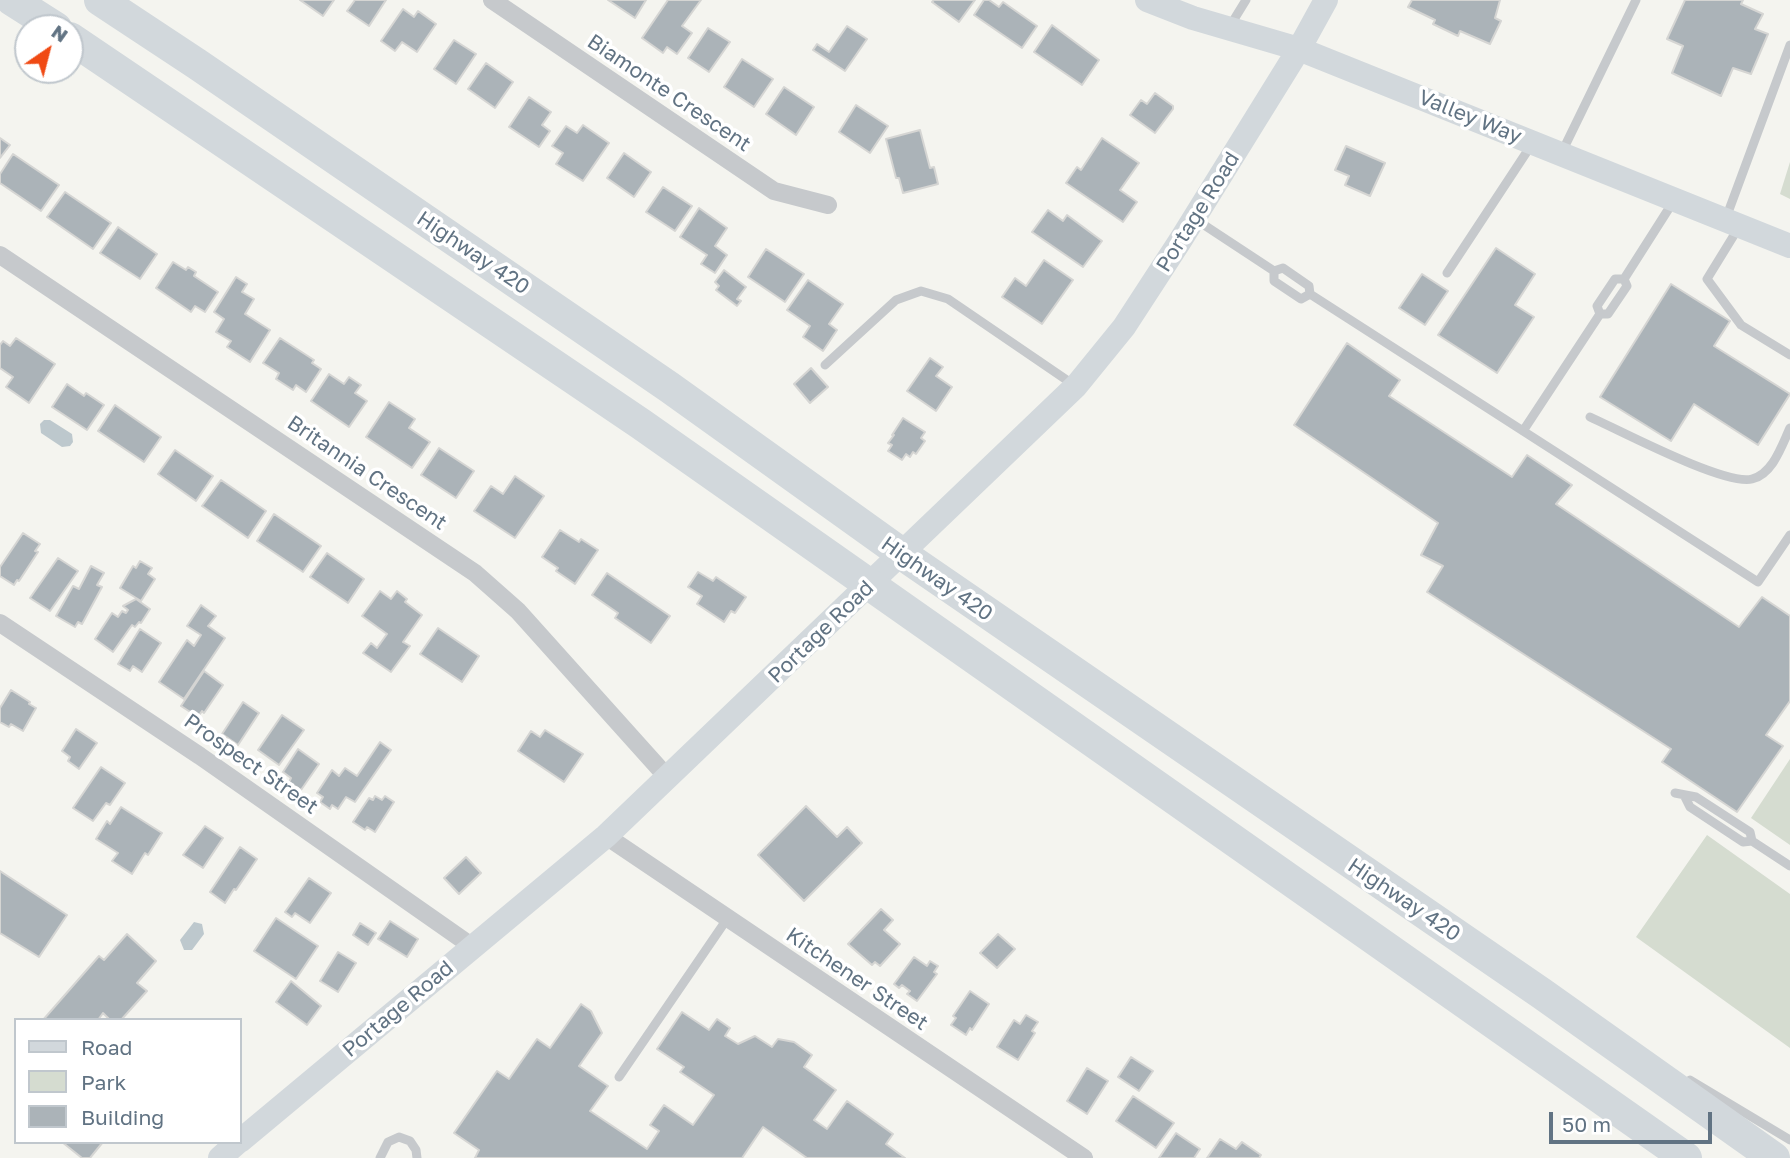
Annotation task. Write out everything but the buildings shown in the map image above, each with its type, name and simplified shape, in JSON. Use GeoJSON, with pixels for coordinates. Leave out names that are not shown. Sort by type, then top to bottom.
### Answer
{"type":"FeatureCollection","features":[{"type":"Feature","properties":{"kind":"highway"},"geometry":{"type":"LineString","coordinates":[[12,0],[34,14]]}},
{"type":"Feature","properties":{"kind":"highway","name":"Highway 420"},"geometry":{"type":"LineString","coordinates":[[100,0],[670,387],[1006,627],[1541,993],[1774,1158]]}},
{"type":"Feature","properties":{"kind":"highway","name":"Highway 420"},"geometry":{"type":"LineString","coordinates":[[84,47],[641,424],[1686,1158]]}},
{"type":"Feature","properties":{"kind":"street","name":"Biamonte Crescent"},"geometry":{"type":"LineString","coordinates":[[492,0],[774,191],[828,205]]}},
{"type":"Feature","properties":{"kind":"street","name":"Valley Way"},"geometry":{"type":"LineString","coordinates":[[1147,0],[1193,18],[1299,49],[1790,246]]}},
{"type":"Feature","properties":{"kind":"street","name":"Portage Road"},"geometry":{"type":"LineString","coordinates":[[242,1140],[606,836],[1076,386],[1124,327],[1299,49],[1326,0]]}},
{"type":"Feature","properties":{"kind":"street","name":"Britannia Crescent"},"geometry":{"type":"LineString","coordinates":[[0,255],[475,573],[519,611],[667,777]]}},
{"type":"Feature","properties":{"kind":"street","name":"Prospect Street"},"geometry":{"type":"LineString","coordinates":[[0,623],[201,756],[473,947]]}},
{"type":"Feature","properties":{"kind":"street","name":"Kitchener Street"},"geometry":{"type":"LineString","coordinates":[[606,836],[1084,1158]]}},
{"type":"Feature","properties":{"kind":"street","name":"Portage Road"},"geometry":{"type":"LineString","coordinates":[[220,1158],[237,1144]]}},
{"type":"Feature","properties":{"kind":"lane"},"geometry":{"type":"LineString","coordinates":[[1230,28],[1246,0]]}},
{"type":"Feature","properties":{"kind":"lane"},"geometry":{"type":"LineString","coordinates":[[1561,153],[1636,0]]}},
{"type":"Feature","properties":{"kind":"lane"},"geometry":{"type":"LineString","coordinates":[[1790,45],[1733,222],[1707,279],[1741,325],[1790,355]]}},
{"type":"Feature","properties":{"kind":"lane"},"geometry":{"type":"LineString","coordinates":[[1447,273],[1533,142]]}},
{"type":"Feature","properties":{"kind":"lane"},"geometry":{"type":"LineString","coordinates":[[1523,431],[1600,314],[1608,314],[1627,286],[1624,279],[1676,198]]}},
{"type":"Feature","properties":{"kind":"lane"},"geometry":{"type":"LineString","coordinates":[[1194,218],[1274,271]]}},
{"type":"Feature","properties":{"kind":"lane"},"geometry":{"type":"LineString","coordinates":[[1274,271],[1283,268],[1310,286],[1310,294]]}},
{"type":"Feature","properties":{"kind":"lane"},"geometry":{"type":"LineString","coordinates":[[1274,271],[1274,281],[1301,299],[1310,294]]}},
{"type":"Feature","properties":{"kind":"lane"},"geometry":{"type":"LineString","coordinates":[[825,365],[896,300],[921,290],[948,299],[1076,386]]}},
{"type":"Feature","properties":{"kind":"lane"},"geometry":{"type":"LineString","coordinates":[[1310,294],[1758,582],[1790,535]]}},
{"type":"Feature","properties":{"kind":"lane"},"geometry":{"type":"LineString","coordinates":[[1590,417],[1716,474],[1739,480],[1754,479],[1767,470],[1790,428]]}},
{"type":"Feature","properties":{"kind":"lane"},"geometry":{"type":"LineString","coordinates":[[1675,793],[1685,797],[1690,807],[1743,842],[1752,841],[1790,866]]}},
{"type":"Feature","properties":{"kind":"lane"},"geometry":{"type":"LineString","coordinates":[[619,1077],[727,919]]}},
{"type":"Feature","properties":{"kind":"lane"},"geometry":{"type":"LineString","coordinates":[[1541,993],[1643,1053]]}},
{"type":"Feature","properties":{"kind":"lane"},"geometry":{"type":"LineString","coordinates":[[1677,1073],[1790,1140]]}},
{"type":"Feature","properties":{"kind":"lane"},"geometry":{"type":"LineString","coordinates":[[380,1158],[388,1142],[399,1137],[410,1141],[416,1150],[416,1158]]}},
{"type":"Feature","properties":{"kind":"green space"},"geometry":{"type":"Polygon","coordinates":[[[1790,162],[1790,199],[1780,194],[1790,162]]]}},
{"type":"Feature","properties":{"kind":"green space"},"geometry":{"type":"Polygon","coordinates":[[[1790,759],[1790,845],[1751,818],[1790,759]]]}},
{"type":"Feature","properties":{"kind":"green space"},"geometry":{"type":"Polygon","coordinates":[[[1707,835],[1790,894],[1790,1048],[1636,937],[1707,835]]]}},
{"type":"Feature","properties":{"kind":"shaded area"},"geometry":{"type":"Polygon","coordinates":[[[44,420],[50,420],[72,434],[73,442],[70,446],[62,447],[41,433],[40,424],[44,420]]]}},
{"type":"Feature","properties":{"kind":"shaded area"},"geometry":{"type":"Polygon","coordinates":[[[194,922],[202,924],[204,934],[192,950],[184,950],[180,940],[194,922]]]}}]}
